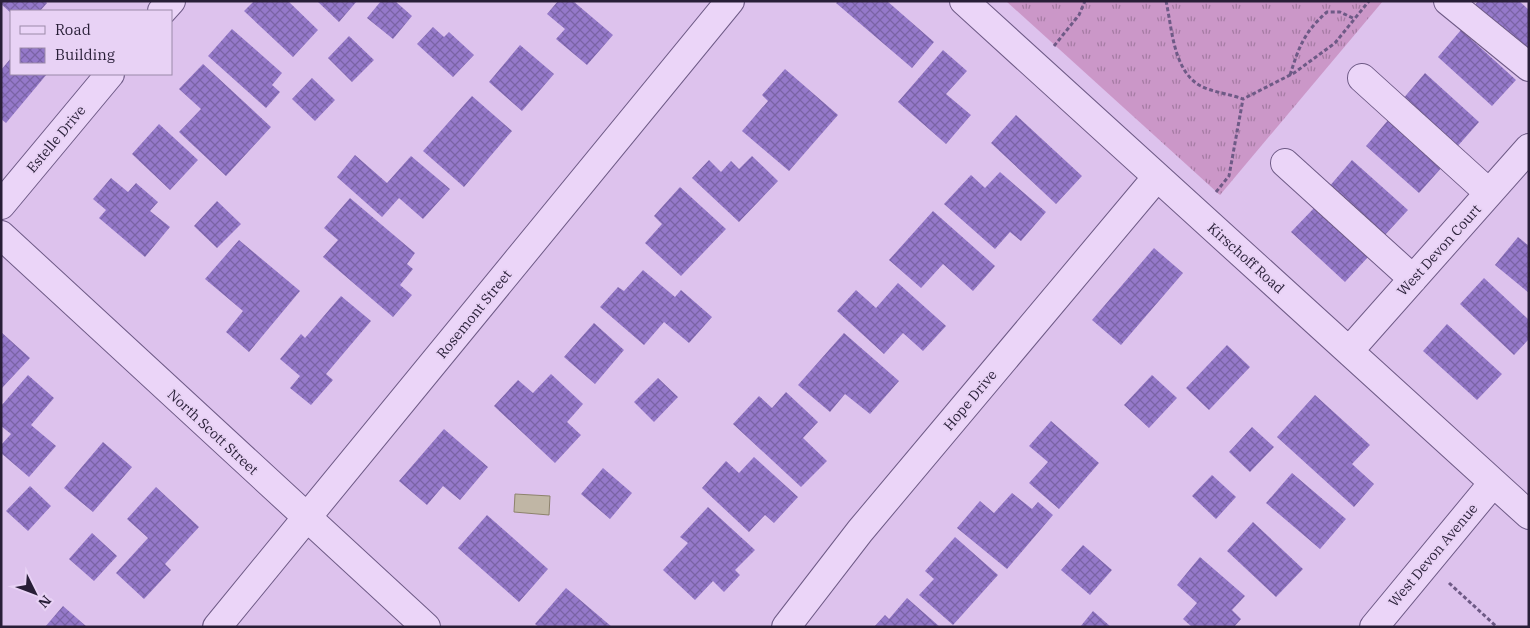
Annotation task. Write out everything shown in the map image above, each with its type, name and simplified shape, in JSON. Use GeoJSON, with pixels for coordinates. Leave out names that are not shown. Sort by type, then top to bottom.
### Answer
{"type":"FeatureCollection","features":[{"type":"Feature","properties":{"kind":"street","name":"Rosemont Street"},"geometry":{"type":"LineString","coordinates":[[218,627],[730,1]]}},
{"type":"Feature","properties":{"kind":"street","name":"Kirschoff Road"},"geometry":{"type":"LineString","coordinates":[[964,1],[1529,515]]}},
{"type":"Feature","properties":{"kind":"street"},"geometry":{"type":"LineString","coordinates":[[1448,1],[1529,67]]}},
{"type":"Feature","properties":{"kind":"street","name":"Estelle Drive"},"geometry":{"type":"LineString","coordinates":[[1,205],[109,75]]}},
{"type":"Feature","properties":{"kind":"street"},"geometry":{"type":"LineString","coordinates":[[1362,78],[1489,193]]}},
{"type":"Feature","properties":{"kind":"street","name":"West Devon Court"},"geometry":{"type":"LineString","coordinates":[[1349,351],[1529,148]]}},
{"type":"Feature","properties":{"kind":"street"},"geometry":{"type":"LineString","coordinates":[[1284,163],[1413,279]]}},
{"type":"Feature","properties":{"kind":"street","name":"Hope Drive"},"geometry":{"type":"LineString","coordinates":[[786,627],[860,531],[1157,177]]}},
{"type":"Feature","properties":{"kind":"street","name":"North Scott Street"},"geometry":{"type":"LineString","coordinates":[[1,235],[426,627]]}},
{"type":"Feature","properties":{"kind":"street","name":"West Devon Avenue"},"geometry":{"type":"LineString","coordinates":[[1374,627],[1493,483]]}},
{"type":"Feature","properties":{"kind":"path"},"geometry":{"type":"LineString","coordinates":[[1054,47],[1079,15],[1086,1]]}},
{"type":"Feature","properties":{"kind":"path"},"geometry":{"type":"LineString","coordinates":[[1166,1],[1177,56],[1183,70],[1199,85],[1243,99],[1289,76],[1335,43],[1369,1]]}},
{"type":"Feature","properties":{"kind":"path"},"geometry":{"type":"LineString","coordinates":[[1289,76],[1302,39],[1314,23],[1326,12],[1340,12],[1355,19]]}},
{"type":"Feature","properties":{"kind":"path"},"geometry":{"type":"LineString","coordinates":[[1215,193],[1229,176],[1243,99]]}},
{"type":"Feature","properties":{"kind":"path"},"geometry":{"type":"LineString","coordinates":[[1449,584],[1497,627]]}},
{"type":"Feature","properties":{"kind":"green space"},"geometry":{"type":"Polygon","coordinates":[[[1006,1],[1383,1],[1220,195],[1006,1]]]}},
{"type":"Feature","properties":{"kind":"shaded area"},"geometry":{"type":"Polygon","coordinates":[[[515,494],[550,496],[549,515],[514,512],[515,494]]]}},
{"type":"Feature","properties":{"kind":"building"},"geometry":{"type":"Polygon","coordinates":[[[1,1],[45,1],[47,3],[41,10],[10,10],[10,12],[1,4],[1,1]]]}},
{"type":"Feature","properties":{"kind":"building"},"geometry":{"type":"Polygon","coordinates":[[[254,1],[288,1],[318,30],[293,57],[244,11],[254,1]]]}},
{"type":"Feature","properties":{"kind":"building"},"geometry":{"type":"Polygon","coordinates":[[[317,1],[357,1],[339,22],[317,1]]]}},
{"type":"Feature","properties":{"kind":"building"},"geometry":{"type":"Polygon","coordinates":[[[381,1],[395,1],[412,16],[393,39],[367,18],[381,1]]]}},
{"type":"Feature","properties":{"kind":"building"},"geometry":{"type":"Polygon","coordinates":[[[558,1],[573,1],[613,35],[587,65],[556,39],[565,29],[547,14],[558,1]]]}},
{"type":"Feature","properties":{"kind":"building"},"geometry":{"type":"Polygon","coordinates":[[[838,1],[887,1],[934,42],[912,68],[836,3],[838,1]]]}},
{"type":"Feature","properties":{"kind":"building"},"geometry":{"type":"Polygon","coordinates":[[[1478,1],[1519,1],[1529,10],[1529,56],[1472,9],[1478,1]]]}},
{"type":"Feature","properties":{"kind":"building"},"geometry":{"type":"Polygon","coordinates":[[[433,27],[444,37],[449,32],[474,55],[453,77],[417,44],[433,27]]]}},
{"type":"Feature","properties":{"kind":"building"},"geometry":{"type":"Polygon","coordinates":[[[232,29],[282,73],[272,85],[280,92],[266,108],[208,56],[232,29]]]}},
{"type":"Feature","properties":{"kind":"building"},"geometry":{"type":"Polygon","coordinates":[[[1461,30],[1516,80],[1492,106],[1438,57],[1461,30]]]}},
{"type":"Feature","properties":{"kind":"building"},"geometry":{"type":"Polygon","coordinates":[[[349,36],[374,60],[352,82],[328,58],[349,36]]]}},
{"type":"Feature","properties":{"kind":"building"},"geometry":{"type":"Polygon","coordinates":[[[520,45],[554,74],[522,111],[489,82],[520,45]]]}},
{"type":"Feature","properties":{"kind":"building"},"geometry":{"type":"Polygon","coordinates":[[[943,50],[967,71],[946,94],[971,115],[946,144],[898,102],[943,50]]]}},
{"type":"Feature","properties":{"kind":"building"},"geometry":{"type":"Polygon","coordinates":[[[10,59],[10,75],[46,75],[6,123],[1,119],[1,70],[10,59]]]}},
{"type":"Feature","properties":{"kind":"building"},"geometry":{"type":"Polygon","coordinates":[[[203,64],[271,127],[226,176],[179,132],[201,109],[179,89],[203,64]]]}},
{"type":"Feature","properties":{"kind":"building"},"geometry":{"type":"Polygon","coordinates":[[[785,69],[838,115],[789,171],[742,131],[768,101],[762,95],[785,69]]]}},
{"type":"Feature","properties":{"kind":"building"},"geometry":{"type":"Polygon","coordinates":[[[1425,73],[1479,122],[1456,148],[1402,100],[1425,73]]]}},
{"type":"Feature","properties":{"kind":"building"},"geometry":{"type":"Polygon","coordinates":[[[312,78],[335,100],[315,121],[292,99],[312,78]]]}},
{"type":"Feature","properties":{"kind":"building"},"geometry":{"type":"Polygon","coordinates":[[[472,96],[512,131],[464,187],[423,151],[472,96]]]}},
{"type":"Feature","properties":{"kind":"building"},"geometry":{"type":"Polygon","coordinates":[[[1016,115],[1082,176],[1056,204],[991,143],[1016,115]]]}},
{"type":"Feature","properties":{"kind":"building"},"geometry":{"type":"Polygon","coordinates":[[[1389,119],[1443,166],[1419,193],[1366,146],[1389,119]]]}},
{"type":"Feature","properties":{"kind":"building"},"geometry":{"type":"Polygon","coordinates":[[[159,124],[198,160],[170,190],[132,154],[159,124]]]}},
{"type":"Feature","properties":{"kind":"building"},"geometry":{"type":"Polygon","coordinates":[[[355,155],[387,183],[411,156],[450,189],[423,219],[399,198],[382,217],[337,177],[355,155]]]}},
{"type":"Feature","properties":{"kind":"building"},"geometry":{"type":"Polygon","coordinates":[[[752,156],[778,181],[739,222],[692,178],[709,160],[721,172],[731,161],[739,169],[752,156]]]}},
{"type":"Feature","properties":{"kind":"building"},"geometry":{"type":"Polygon","coordinates":[[[1352,160],[1408,210],[1384,236],[1328,188],[1352,160]]]}},
{"type":"Feature","properties":{"kind":"building"},"geometry":{"type":"Polygon","coordinates":[[[1000,172],[1046,212],[1021,241],[1010,232],[995,249],[944,204],[971,175],[985,188],[1000,172]]]}},
{"type":"Feature","properties":{"kind":"building"},"geometry":{"type":"Polygon","coordinates":[[[111,178],[128,192],[136,183],[158,202],[150,211],[170,227],[145,257],[99,218],[106,210],[93,199],[111,178]]]}},
{"type":"Feature","properties":{"kind":"building"},"geometry":{"type":"Polygon","coordinates":[[[680,187],[726,229],[681,276],[645,243],[662,224],[654,216],[680,187]]]}},
{"type":"Feature","properties":{"kind":"building"},"geometry":{"type":"Polygon","coordinates":[[[350,198],[415,253],[407,264],[413,269],[400,285],[412,295],[393,317],[323,257],[338,240],[324,228],[350,198]]]}},
{"type":"Feature","properties":{"kind":"building"},"geometry":{"type":"Polygon","coordinates":[[[217,201],[241,224],[217,248],[194,226],[217,201]]]}},
{"type":"Feature","properties":{"kind":"building"},"geometry":{"type":"Polygon","coordinates":[[[1316,206],[1369,256],[1345,282],[1291,232],[1316,206]]]}},
{"type":"Feature","properties":{"kind":"building"},"geometry":{"type":"Polygon","coordinates":[[[933,211],[995,266],[973,291],[943,264],[921,288],[889,260],[933,211]]]}},
{"type":"Feature","properties":{"kind":"building"},"geometry":{"type":"Polygon","coordinates":[[[1518,237],[1529,246],[1529,293],[1495,265],[1518,237]]]}},
{"type":"Feature","properties":{"kind":"building"},"geometry":{"type":"Polygon","coordinates":[[[239,240],[300,291],[249,352],[226,332],[243,311],[205,279],[239,240]]]}},
{"type":"Feature","properties":{"kind":"building"},"geometry":{"type":"Polygon","coordinates":[[[1154,248],[1183,273],[1121,345],[1092,320],[1154,248]]]}},
{"type":"Feature","properties":{"kind":"building"},"geometry":{"type":"Polygon","coordinates":[[[643,270],[675,297],[681,290],[712,317],[689,343],[664,322],[644,345],[600,307],[618,287],[624,291],[643,270]]]}},
{"type":"Feature","properties":{"kind":"building"},"geometry":{"type":"Polygon","coordinates":[[[1484,278],[1529,320],[1529,339],[1514,355],[1460,304],[1484,278]]]}},
{"type":"Feature","properties":{"kind":"building"},"geometry":{"type":"Polygon","coordinates":[[[898,283],[946,326],[923,351],[903,333],[884,354],[837,311],[856,290],[876,308],[898,283]]]}},
{"type":"Feature","properties":{"kind":"building"},"geometry":{"type":"Polygon","coordinates":[[[341,296],[371,321],[326,374],[333,380],[311,405],[290,388],[300,376],[280,359],[301,334],[305,338],[341,296]]]}},
{"type":"Feature","properties":{"kind":"building"},"geometry":{"type":"Polygon","coordinates":[[[594,323],[624,350],[595,384],[564,357],[594,323]]]}},
{"type":"Feature","properties":{"kind":"building"},"geometry":{"type":"Polygon","coordinates":[[[1447,324],[1502,374],[1477,400],[1423,351],[1447,324]]]}},
{"type":"Feature","properties":{"kind":"building"},"geometry":{"type":"Polygon","coordinates":[[[1,332],[30,358],[1,389],[1,332]]]}},
{"type":"Feature","properties":{"kind":"building"},"geometry":{"type":"Polygon","coordinates":[[[844,333],[899,381],[870,414],[845,394],[830,412],[798,385],[844,333]]]}},
{"type":"Feature","properties":{"kind":"building"},"geometry":{"type":"Polygon","coordinates":[[[1227,345],[1250,367],[1209,410],[1186,388],[1227,345]]]}},
{"type":"Feature","properties":{"kind":"building"},"geometry":{"type":"Polygon","coordinates":[[[551,374],[583,404],[567,422],[581,435],[555,463],[494,406],[518,380],[533,393],[551,374]]]}},
{"type":"Feature","properties":{"kind":"building"},"geometry":{"type":"Polygon","coordinates":[[[28,375],[54,398],[31,425],[56,446],[29,477],[1,453],[1,445],[11,434],[1,426],[1,406],[28,375]]]}},
{"type":"Feature","properties":{"kind":"building"},"geometry":{"type":"Polygon","coordinates":[[[1152,375],[1177,398],[1149,428],[1124,405],[1152,375]]]}},
{"type":"Feature","properties":{"kind":"building"},"geometry":{"type":"Polygon","coordinates":[[[658,378],[678,397],[654,422],[634,402],[658,378]]]}},
{"type":"Feature","properties":{"kind":"building"},"geometry":{"type":"Polygon","coordinates":[[[786,392],[818,422],[803,438],[827,461],[801,487],[733,424],[759,396],[772,408],[786,392]]]}},
{"type":"Feature","properties":{"kind":"building"},"geometry":{"type":"Polygon","coordinates":[[[1315,395],[1370,445],[1352,464],[1374,484],[1354,507],[1277,437],[1315,395]]]}},
{"type":"Feature","properties":{"kind":"building"},"geometry":{"type":"Polygon","coordinates":[[[1051,421],[1099,463],[1059,509],[1029,483],[1048,462],[1029,446],[1051,421]]]}},
{"type":"Feature","properties":{"kind":"building"},"geometry":{"type":"Polygon","coordinates":[[[1252,427],[1274,447],[1250,472],[1229,452],[1252,427]]]}},
{"type":"Feature","properties":{"kind":"building"},"geometry":{"type":"Polygon","coordinates":[[[444,429],[488,467],[460,500],[443,486],[427,505],[399,481],[444,429]]]}},
{"type":"Feature","properties":{"kind":"building"},"geometry":{"type":"Polygon","coordinates":[[[103,442],[132,467],[93,512],[64,488],[103,442]]]}},
{"type":"Feature","properties":{"kind":"building"},"geometry":{"type":"Polygon","coordinates":[[[754,457],[798,497],[774,523],[765,515],[749,532],[702,488],[726,461],[739,473],[754,457]]]}},
{"type":"Feature","properties":{"kind":"building"},"geometry":{"type":"Polygon","coordinates":[[[603,468],[632,493],[610,519],[581,494],[603,468]]]}},
{"type":"Feature","properties":{"kind":"building"},"geometry":{"type":"Polygon","coordinates":[[[1292,473],[1346,519],[1320,549],[1266,503],[1292,473]]]}},
{"type":"Feature","properties":{"kind":"building"},"geometry":{"type":"Polygon","coordinates":[[[1212,475],[1236,497],[1216,519],[1192,496],[1212,475]]]}},
{"type":"Feature","properties":{"kind":"building"},"geometry":{"type":"Polygon","coordinates":[[[30,486],[51,506],[28,531],[6,511],[30,486]]]}},
{"type":"Feature","properties":{"kind":"building"},"geometry":{"type":"Polygon","coordinates":[[[156,487],[199,527],[165,564],[171,570],[144,599],[116,573],[148,538],[127,519],[156,487]]]}},
{"type":"Feature","properties":{"kind":"building"},"geometry":{"type":"Polygon","coordinates":[[[1012,493],[1032,509],[1038,502],[1053,515],[1007,569],[957,528],[980,501],[994,513],[1012,493]]]}},
{"type":"Feature","properties":{"kind":"building"},"geometry":{"type":"Polygon","coordinates":[[[708,507],[755,550],[735,570],[740,575],[724,592],[713,581],[695,600],[663,570],[688,543],[680,537],[708,507]]]}},
{"type":"Feature","properties":{"kind":"building"},"geometry":{"type":"Polygon","coordinates":[[[487,515],[548,569],[519,602],[458,548],[487,515]]]}},
{"type":"Feature","properties":{"kind":"building"},"geometry":{"type":"Polygon","coordinates":[[[1253,522],[1303,569],[1276,597],[1227,551],[1253,522]]]}},
{"type":"Feature","properties":{"kind":"building"},"geometry":{"type":"Polygon","coordinates":[[[92,533],[117,556],[94,581],[69,559],[92,533]]]}},
{"type":"Feature","properties":{"kind":"building"},"geometry":{"type":"Polygon","coordinates":[[[955,537],[998,575],[953,625],[919,595],[934,579],[925,571],[955,537]]]}},
{"type":"Feature","properties":{"kind":"building"},"geometry":{"type":"Polygon","coordinates":[[[1083,545],[1112,570],[1090,595],[1061,570],[1083,545]]]}},
{"type":"Feature","properties":{"kind":"building"},"geometry":{"type":"Polygon","coordinates":[[[1200,557],[1245,596],[1232,610],[1241,619],[1234,627],[1192,627],[1183,619],[1197,603],[1177,585],[1200,557]]]}},
{"type":"Feature","properties":{"kind":"building"},"geometry":{"type":"Polygon","coordinates":[[[566,588],[612,627],[539,627],[535,624],[566,588]]]}},
{"type":"Feature","properties":{"kind":"building"},"geometry":{"type":"Polygon","coordinates":[[[907,598],[940,627],[874,627],[885,615],[889,619],[907,598]]]}},
{"type":"Feature","properties":{"kind":"building"},"geometry":{"type":"Polygon","coordinates":[[[63,606],[87,627],[45,627],[63,606]]]}},
{"type":"Feature","properties":{"kind":"building"},"geometry":{"type":"Polygon","coordinates":[[[1093,611],[1111,627],[1080,627],[1093,611]]]}}]}
